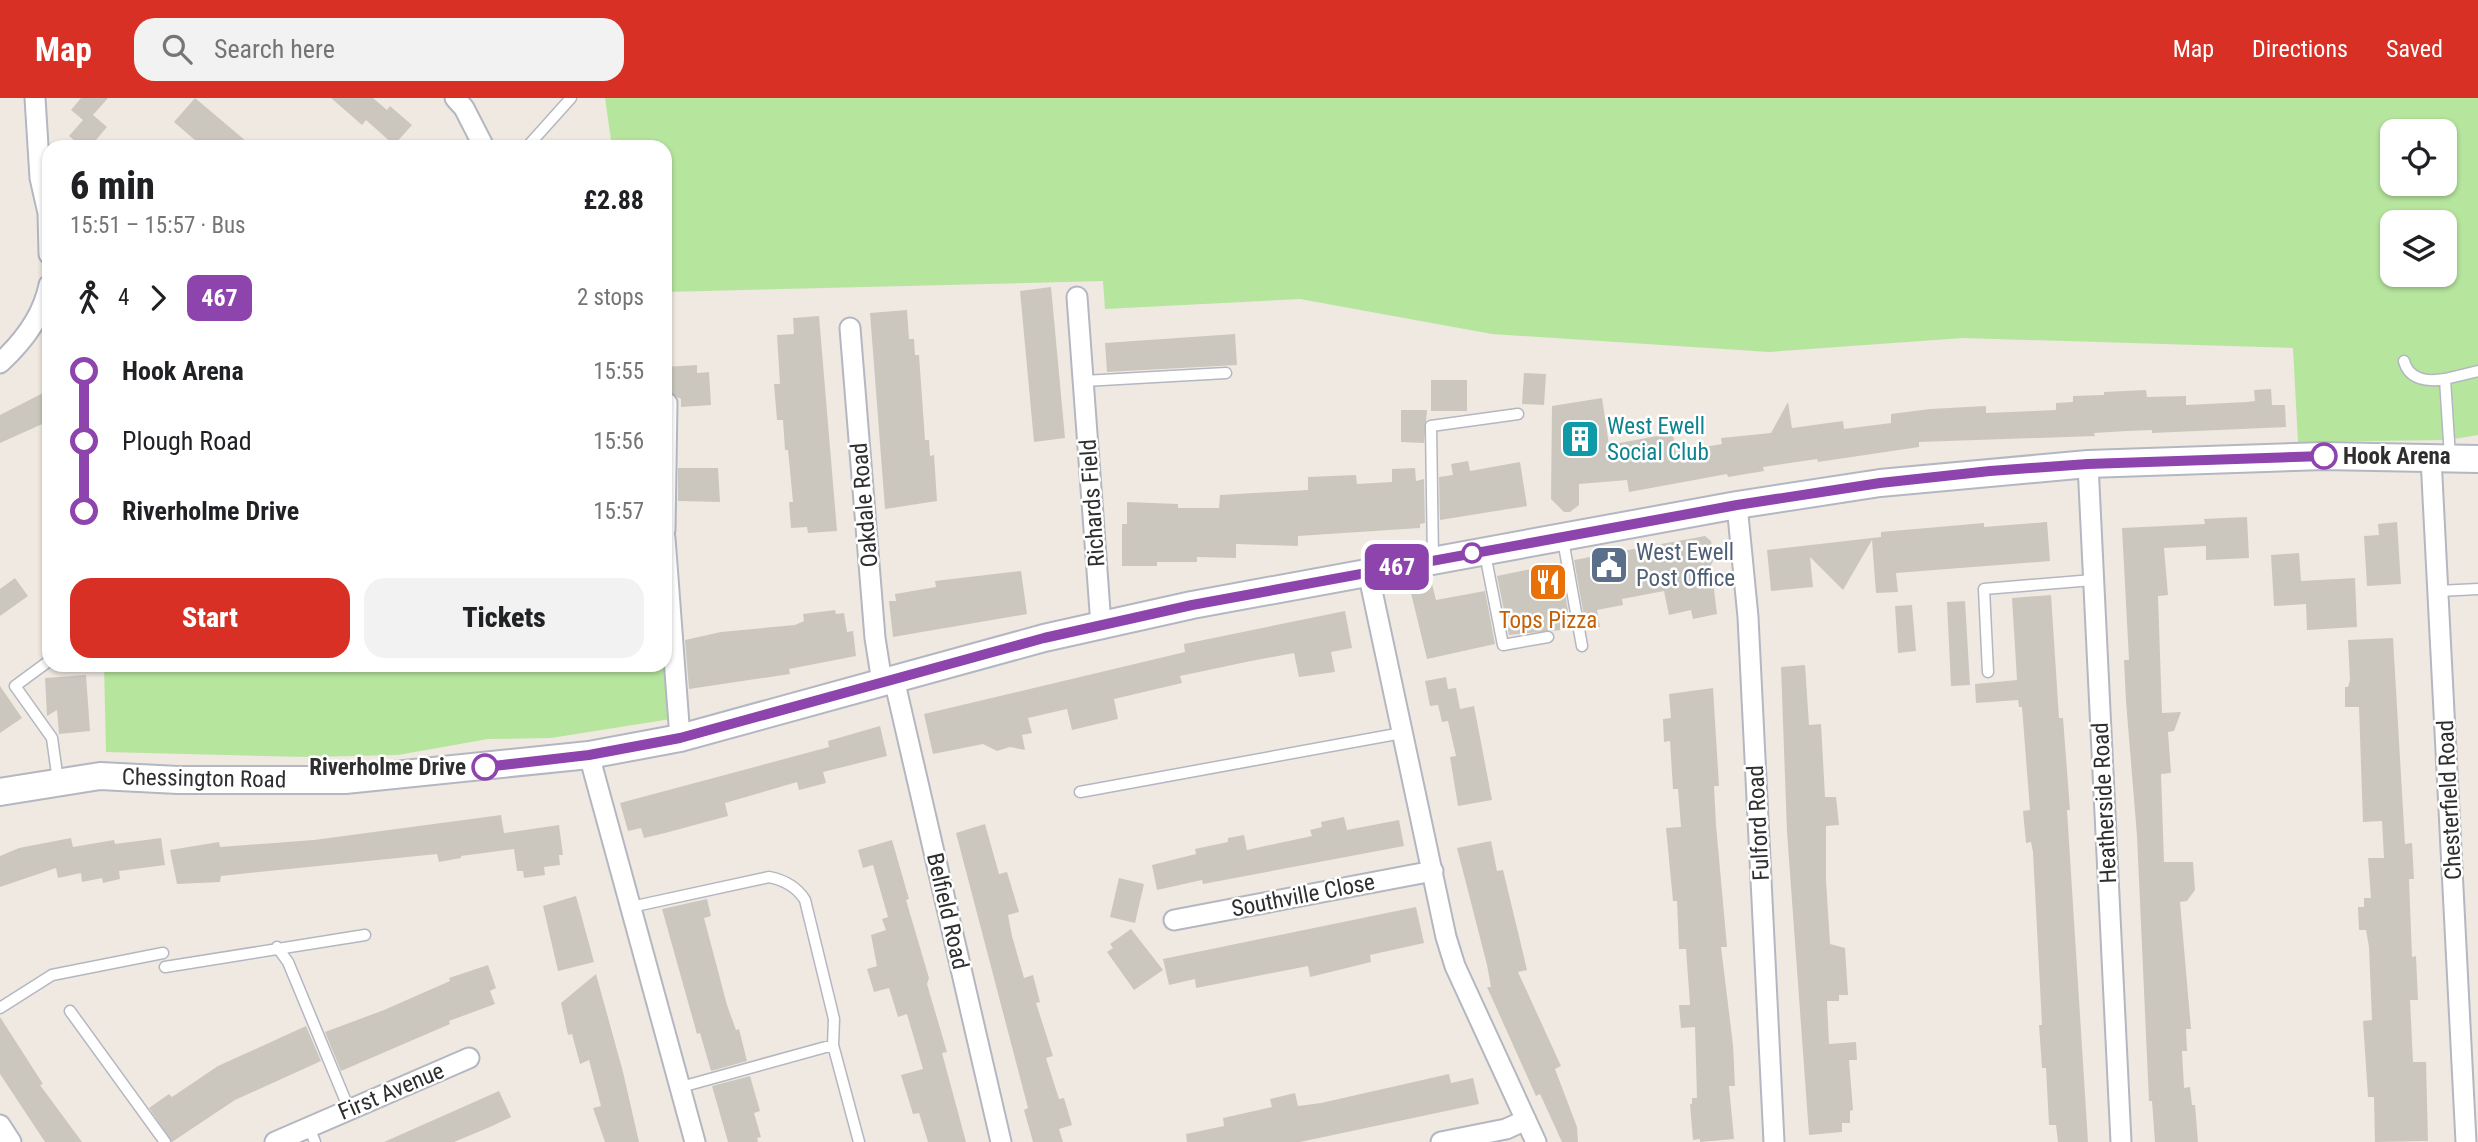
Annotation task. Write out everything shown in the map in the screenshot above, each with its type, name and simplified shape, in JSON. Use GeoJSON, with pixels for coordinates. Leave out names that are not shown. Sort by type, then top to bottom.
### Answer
{"type":"FeatureCollection","features":[{"type":"Feature","properties":{"kind":"main road","name":"Chessington Road"},"geometry":{"type":"LineString","coordinates":[[0,792],[100,776],[178,780],[345,780],[589,755],[680,738],[888,680],[1101,625],[1192,605],[1562,536],[1880,483],[2088,464],[2324,456],[2478,459]]}},
{"type":"Feature","properties":{"kind":"street"},"geometry":{"type":"LineString","coordinates":[[35,98],[42,187]]}},
{"type":"Feature","properties":{"kind":"street"},"geometry":{"type":"LineString","coordinates":[[455,98],[464,108],[480,140]]}},
{"type":"Feature","properties":{"kind":"street","name":"Richards Field"},"geometry":{"type":"LineString","coordinates":[[1077,297],[1101,625]]}},
{"type":"Feature","properties":{"kind":"street"},"geometry":{"type":"LineString","coordinates":[[0,363],[15,349],[42,307]]}},
{"type":"Feature","properties":{"kind":"street","name":"Oakdale Road"},"geometry":{"type":"LineString","coordinates":[[850,328],[875,638],[888,680]]}},
{"type":"Feature","properties":{"kind":"street","name":"Chesterfield Road"},"geometry":{"type":"LineString","coordinates":[[2441,458],[2438,591],[2466,1142]]}},
{"type":"Feature","properties":{"kind":"street","name":"Heatherside Road"},"geometry":{"type":"LineString","coordinates":[[2088,464],[2121,1142]]}},
{"type":"Feature","properties":{"kind":"street","name":"Fulford Road"},"geometry":{"type":"LineString","coordinates":[[1737,505],[1748,617],[1774,1142]]}},
{"type":"Feature","properties":{"kind":"street"},"geometry":{"type":"LineString","coordinates":[[1368,572],[1446,937],[1455,966],[1536,1142]]}},
{"type":"Feature","properties":{"kind":"street"},"geometry":{"type":"LineString","coordinates":[[672,631],[680,738]]}},
{"type":"Feature","properties":{"kind":"street","name":"Belfield Road"},"geometry":{"type":"LineString","coordinates":[[888,680],[1002,1142]]}},
{"type":"Feature","properties":{"kind":"street"},"geometry":{"type":"LineString","coordinates":[[589,755],[695,1142]]}},
{"type":"Feature","properties":{"kind":"street","name":"Southville Close"},"geometry":{"type":"LineString","coordinates":[[1174,920],[1433,871]]}},
{"type":"Feature","properties":{"kind":"street","name":"First Avenue"},"geometry":{"type":"LineString","coordinates":[[275,1142],[312,1135],[349,1110],[468,1058]]}},
{"type":"Feature","properties":{"kind":"street"},"geometry":{"type":"LineString","coordinates":[[1441,1142],[1506,1129],[1526,1120]]}},
{"type":"Feature","properties":{"kind":"street"},"geometry":{"type":"LineString","coordinates":[[0,1125],[11,1142]]}},
{"type":"Feature","properties":{"kind":"lane"},"geometry":{"type":"LineString","coordinates":[[533,140],[571,98]]}},
{"type":"Feature","properties":{"kind":"lane"},"geometry":{"type":"LineString","coordinates":[[2404,361],[2407,370],[2417,377],[2445,379],[2478,371]]}},
{"type":"Feature","properties":{"kind":"lane"},"geometry":{"type":"LineString","coordinates":[[1084,381],[1226,373]]}},
{"type":"Feature","properties":{"kind":"lane"},"geometry":{"type":"LineString","coordinates":[[2441,458],[2445,379]]}},
{"type":"Feature","properties":{"kind":"lane"},"geometry":{"type":"LineString","coordinates":[[1433,560],[1431,426],[1518,414]]}},
{"type":"Feature","properties":{"kind":"lane"},"geometry":{"type":"LineString","coordinates":[[1562,536],[1582,646]]}},
{"type":"Feature","properties":{"kind":"lane"},"geometry":{"type":"LineString","coordinates":[[1485,550],[1503,645],[1548,637]]}},
{"type":"Feature","properties":{"kind":"lane"},"geometry":{"type":"LineString","coordinates":[[1988,672],[1984,589],[2093,580]]}},
{"type":"Feature","properties":{"kind":"lane"},"geometry":{"type":"LineString","coordinates":[[2438,591],[2478,589]]}},
{"type":"Feature","properties":{"kind":"lane"},"geometry":{"type":"LineString","coordinates":[[42,666],[15,686],[52,738],[58,782]]}},
{"type":"Feature","properties":{"kind":"lane"},"geometry":{"type":"LineString","coordinates":[[1080,792],[1402,733]]}},
{"type":"Feature","properties":{"kind":"lane"},"geometry":{"type":"LineString","coordinates":[[631,907],[769,877],[781,879],[805,900],[834,1019],[833,1045],[859,1142]]}},
{"type":"Feature","properties":{"kind":"lane"},"geometry":{"type":"LineString","coordinates":[[165,967],[365,935]]}},
{"type":"Feature","properties":{"kind":"lane"},"geometry":{"type":"LineString","coordinates":[[278,947],[288,962],[349,1110]]}},
{"type":"Feature","properties":{"kind":"lane"},"geometry":{"type":"LineString","coordinates":[[0,1007],[52,975],[163,953]]}},
{"type":"Feature","properties":{"kind":"lane"},"geometry":{"type":"LineString","coordinates":[[70,1011],[164,1142]]}},
{"type":"Feature","properties":{"kind":"lane"},"geometry":{"type":"LineString","coordinates":[[681,1087],[833,1045]]}},
{"type":"Feature","properties":{"kind":"green space"},"geometry":{"type":"Polygon","coordinates":[[[605,98],[2478,98],[2478,435],[2448,440],[2298,442],[2293,348],[1963,338],[1769,352],[1492,334],[1300,299],[1105,309],[1103,281],[672,292],[672,140],[611,140],[605,98]]]}},
{"type":"Feature","properties":{"kind":"green space"},"geometry":{"type":"Polygon","coordinates":[[[104,672],[667,672],[677,718],[551,738],[488,739],[398,755],[308,757],[106,752],[104,672]]]}},
{"type":"Feature","properties":{"kind":"building"},"geometry":{"type":"Polygon","coordinates":[[[81,98],[108,98],[93,115],[107,127],[96,140],[74,140],[69,136],[83,120],[71,110],[81,98]]]}},
{"type":"Feature","properties":{"kind":"building"},"geometry":{"type":"Polygon","coordinates":[[[195,98],[245,140],[195,140],[174,122],[195,98]]]}},
{"type":"Feature","properties":{"kind":"building"},"geometry":{"type":"Polygon","coordinates":[[[331,98],[373,98],[387,110],[390,106],[412,125],[398,140],[388,140],[366,120],[362,125],[331,98]]]}},
{"type":"Feature","properties":{"kind":"building"},"geometry":{"type":"Polygon","coordinates":[[[1051,287],[1065,438],[1034,442],[1020,291],[1051,287]]]}},
{"type":"Feature","properties":{"kind":"building"},"geometry":{"type":"Polygon","coordinates":[[[907,310],[909,339],[914,339],[915,355],[919,355],[925,440],[929,440],[930,456],[934,455],[937,501],[885,509],[870,313],[907,310]]]}},
{"type":"Feature","properties":{"kind":"building"},"geometry":{"type":"Polygon","coordinates":[[[819,316],[837,531],[808,533],[807,527],[791,528],[789,502],[793,502],[788,450],[785,450],[783,420],[777,420],[774,384],[780,384],[777,335],[794,334],[793,318],[819,316]]]}},
{"type":"Feature","properties":{"kind":"building"},"geometry":{"type":"Polygon","coordinates":[[[1235,334],[1237,365],[1107,372],[1105,343],[1235,334]]]}},
{"type":"Feature","properties":{"kind":"building"},"geometry":{"type":"Polygon","coordinates":[[[697,365],[697,373],[709,372],[711,405],[681,407],[681,399],[672,394],[672,367],[697,365]]]}},
{"type":"Feature","properties":{"kind":"building"},"geometry":{"type":"Polygon","coordinates":[[[1524,373],[1546,374],[1544,405],[1522,404],[1524,373]]]}},
{"type":"Feature","properties":{"kind":"building"},"geometry":{"type":"Polygon","coordinates":[[[1431,380],[1467,380],[1467,411],[1431,411],[1431,380]]]}},
{"type":"Feature","properties":{"kind":"building"},"geometry":{"type":"Polygon","coordinates":[[[2271,389],[2272,405],[2285,405],[2286,427],[2152,433],[2152,430],[2127,431],[2094,433],[2095,436],[1919,442],[1919,447],[1763,467],[1764,471],[1728,477],[1727,474],[1629,492],[1627,480],[1579,484],[1579,505],[1570,512],[1564,512],[1551,499],[1552,406],[1602,398],[1609,445],[1673,433],[1676,452],[1722,444],[1721,438],[1771,433],[1788,402],[1792,428],[1843,421],[1844,429],[1891,423],[1891,414],[1930,409],[1986,406],[1986,413],[2056,410],[2056,403],[2073,402],[2073,396],[2104,395],[2104,392],[2146,390],[2147,397],[2186,396],[2186,405],[2255,401],[2254,390],[2271,389]]]}},
{"type":"Feature","properties":{"kind":"building"},"geometry":{"type":"Polygon","coordinates":[[[42,394],[42,424],[0,443],[0,415],[42,394]]]}},
{"type":"Feature","properties":{"kind":"building"},"geometry":{"type":"Polygon","coordinates":[[[1401,410],[1427,410],[1424,443],[1401,442],[1401,410]]]}},
{"type":"Feature","properties":{"kind":"building"},"geometry":{"type":"Polygon","coordinates":[[[1468,461],[1470,471],[1520,462],[1527,506],[1440,520],[1439,477],[1453,475],[1451,464],[1468,461]]]}},
{"type":"Feature","properties":{"kind":"building"},"geometry":{"type":"Polygon","coordinates":[[[678,468],[718,468],[720,502],[678,501],[678,468]]]}},
{"type":"Feature","properties":{"kind":"building"},"geometry":{"type":"Polygon","coordinates":[[[1415,468],[1416,481],[1424,479],[1425,523],[1420,524],[1420,528],[1298,536],[1298,546],[1236,544],[1236,558],[1197,557],[1197,562],[1157,562],[1157,566],[1122,566],[1122,524],[1127,524],[1127,502],[1178,504],[1178,508],[1219,508],[1220,495],[1308,490],[1308,477],[1356,475],[1357,484],[1392,482],[1392,469],[1415,468]]]}},
{"type":"Feature","properties":{"kind":"building"},"geometry":{"type":"Polygon","coordinates":[[[2247,517],[2249,558],[2206,560],[2206,546],[2164,548],[2168,595],[2158,596],[2162,713],[2181,712],[2174,731],[2168,732],[2171,773],[2161,774],[2164,862],[2193,862],[2195,890],[2187,901],[2180,902],[2191,1029],[2186,1029],[2187,1051],[2182,1051],[2184,1088],[2190,1087],[2192,1105],[2195,1105],[2198,1142],[2155,1142],[2152,1101],[2149,1101],[2137,836],[2126,701],[2124,660],[2129,660],[2122,528],[2205,524],[2204,519],[2247,517]]]}},
{"type":"Feature","properties":{"kind":"building"},"geometry":{"type":"Polygon","coordinates":[[[2047,522],[2050,561],[1896,573],[1898,592],[1876,593],[1872,540],[1843,590],[1810,557],[1813,587],[1771,591],[1767,550],[1881,537],[1881,532],[1984,523],[1984,527],[2047,522]]]}},
{"type":"Feature","properties":{"kind":"building"},"geometry":{"type":"Polygon","coordinates":[[[2397,522],[2401,584],[2367,586],[2364,536],[2379,535],[2378,524],[2397,522]]]}},
{"type":"Feature","properties":{"kind":"building"},"geometry":{"type":"Polygon","coordinates":[[[1705,536],[1711,541],[1714,559],[1711,565],[1717,614],[1693,619],[1691,610],[1669,615],[1664,591],[1622,599],[1623,605],[1597,610],[1600,627],[1586,628],[1574,560],[1705,536]]]}},
{"type":"Feature","properties":{"kind":"building"},"geometry":{"type":"Polygon","coordinates":[[[2299,553],[2301,581],[2355,578],[2357,627],[2307,630],[2306,604],[2274,606],[2271,555],[2299,553]]]}},
{"type":"Feature","properties":{"kind":"building"},"geometry":{"type":"Polygon","coordinates":[[[1560,563],[1571,629],[1509,635],[1497,576],[1560,563]]]}},
{"type":"Feature","properties":{"kind":"building"},"geometry":{"type":"Polygon","coordinates":[[[1021,571],[1027,614],[893,637],[889,601],[896,601],[895,594],[936,587],[935,581],[1021,571]]]}},
{"type":"Feature","properties":{"kind":"building"},"geometry":{"type":"Polygon","coordinates":[[[15,578],[28,596],[0,616],[0,589],[15,578]]]}},
{"type":"Feature","properties":{"kind":"building"},"geometry":{"type":"Polygon","coordinates":[[[1432,584],[1436,600],[1485,591],[1495,644],[1427,659],[1410,589],[1432,584]]]}},
{"type":"Feature","properties":{"kind":"building"},"geometry":{"type":"Polygon","coordinates":[[[2051,595],[2059,718],[2063,718],[2070,810],[2067,810],[2088,1142],[2058,1142],[2056,1125],[2049,1125],[2046,1068],[2042,1068],[2039,1025],[2042,1025],[2033,852],[2031,842],[2026,843],[2023,811],[2030,810],[2022,707],[2019,707],[2018,700],[1976,703],[1975,684],[2017,680],[2012,598],[2051,595]]]}},
{"type":"Feature","properties":{"kind":"building"},"geometry":{"type":"Polygon","coordinates":[[[1965,601],[1970,685],[1951,686],[1947,602],[1965,601]]]}},
{"type":"Feature","properties":{"kind":"building"},"geometry":{"type":"Polygon","coordinates":[[[1912,605],[1916,651],[1898,653],[1895,606],[1912,605]]]}},
{"type":"Feature","properties":{"kind":"building"},"geometry":{"type":"Polygon","coordinates":[[[835,610],[836,614],[844,613],[847,632],[853,631],[856,656],[789,669],[790,674],[689,689],[685,640],[721,632],[795,625],[804,621],[803,614],[835,610]]]}},
{"type":"Feature","properties":{"kind":"building"},"geometry":{"type":"Polygon","coordinates":[[[1345,611],[1352,648],[1331,652],[1335,672],[1299,677],[1294,653],[1251,661],[1180,676],[1182,683],[1114,699],[1118,719],[1072,730],[1067,709],[1028,718],[1032,733],[1022,735],[1025,750],[1010,747],[997,751],[983,744],[933,754],[924,714],[1185,652],[1184,644],[1345,611]]]}},
{"type":"Feature","properties":{"kind":"building"},"geometry":{"type":"Polygon","coordinates":[[[2393,638],[2405,844],[2412,843],[2414,879],[2409,879],[2412,957],[2416,956],[2418,1000],[2410,1000],[2413,1062],[2426,1062],[2428,1141],[2375,1142],[2374,1097],[2368,1097],[2363,1021],[2372,1020],[2369,947],[2366,930],[2359,930],[2358,907],[2364,907],[2364,898],[2371,898],[2368,858],[2384,858],[2382,821],[2363,822],[2359,707],[2345,707],[2345,687],[2348,687],[2350,680],[2348,640],[2393,638]]]}},
{"type":"Feature","properties":{"kind":"building"},"geometry":{"type":"Polygon","coordinates":[[[1805,665],[1809,725],[1821,724],[1825,797],[1836,797],[1839,825],[1826,826],[1826,880],[1830,944],[1845,948],[1848,995],[1839,995],[1839,1001],[1827,1001],[1829,1044],[1856,1042],[1857,1060],[1849,1060],[1853,1110],[1850,1111],[1850,1123],[1842,1123],[1842,1132],[1809,1135],[1787,832],[1781,667],[1805,665]]]}},
{"type":"Feature","properties":{"kind":"building"},"geometry":{"type":"Polygon","coordinates":[[[86,675],[90,731],[59,734],[57,710],[47,716],[45,678],[86,675]]]}},
{"type":"Feature","properties":{"kind":"building"},"geometry":{"type":"Polygon","coordinates":[[[1446,677],[1448,689],[1456,688],[1460,709],[1474,706],[1492,800],[1458,806],[1450,757],[1456,756],[1448,721],[1442,722],[1438,705],[1430,706],[1425,681],[1446,677]]]}},
{"type":"Feature","properties":{"kind":"building"},"geometry":{"type":"Polygon","coordinates":[[[0,686],[22,718],[0,733],[0,686]]]}},
{"type":"Feature","properties":{"kind":"building"},"geometry":{"type":"Polygon","coordinates":[[[1713,688],[1719,786],[1714,786],[1716,825],[1727,947],[1721,947],[1733,1045],[1735,1086],[1729,1086],[1734,1139],[1700,1142],[1700,1139],[1693,1140],[1690,1104],[1692,1098],[1697,1098],[1695,1027],[1681,1028],[1679,1005],[1690,1005],[1686,949],[1679,949],[1677,901],[1673,901],[1666,828],[1681,827],[1678,789],[1673,789],[1670,741],[1664,742],[1663,719],[1671,718],[1669,694],[1713,688]]]}},
{"type":"Feature","properties":{"kind":"building"},"geometry":{"type":"Polygon","coordinates":[[[880,726],[887,756],[823,772],[826,783],[799,790],[797,782],[725,803],[728,816],[665,833],[644,838],[641,828],[628,831],[620,803],[829,747],[828,741],[880,726]]]}},
{"type":"Feature","properties":{"kind":"building"},"geometry":{"type":"Polygon","coordinates":[[[501,815],[504,833],[559,825],[563,855],[559,855],[560,865],[544,867],[545,875],[524,878],[523,871],[517,871],[514,849],[461,856],[439,862],[437,854],[221,876],[220,882],[177,884],[170,850],[219,842],[220,847],[314,840],[501,815]]]}},
{"type":"Feature","properties":{"kind":"building"},"geometry":{"type":"Polygon","coordinates":[[[1344,817],[1347,830],[1399,820],[1404,846],[1203,884],[1202,880],[1157,890],[1152,865],[1196,854],[1195,849],[1228,842],[1228,838],[1244,835],[1247,850],[1312,836],[1310,830],[1322,827],[1321,822],[1344,817]]]}},
{"type":"Feature","properties":{"kind":"building"},"geometry":{"type":"Polygon","coordinates":[[[985,824],[999,874],[1007,872],[1019,912],[1008,915],[1012,936],[1024,978],[1033,975],[1040,1002],[1036,1003],[1053,1056],[1046,1058],[1059,1099],[1064,1098],[1072,1125],[1059,1129],[1063,1142],[1033,1142],[1024,1110],[1028,1108],[956,833],[985,824]]]}},
{"type":"Feature","properties":{"kind":"building"},"geometry":{"type":"Polygon","coordinates":[[[71,838],[73,847],[114,840],[115,844],[161,838],[165,865],[119,871],[120,879],[103,883],[102,878],[82,882],[81,873],[58,878],[56,868],[0,887],[0,856],[19,848],[71,838]]]}},
{"type":"Feature","properties":{"kind":"building"},"geometry":{"type":"Polygon","coordinates":[[[892,840],[929,978],[927,984],[947,1052],[942,1053],[966,1142],[928,1142],[919,1113],[913,1114],[901,1075],[923,1069],[907,1014],[898,1017],[889,988],[874,992],[867,969],[877,966],[871,935],[886,930],[882,919],[888,917],[873,865],[863,868],[858,850],[892,840]]]}},
{"type":"Feature","properties":{"kind":"building"},"geometry":{"type":"Polygon","coordinates":[[[1491,841],[1497,871],[1503,870],[1527,970],[1518,972],[1561,1066],[1555,1069],[1577,1127],[1578,1142],[1562,1142],[1540,1094],[1536,1096],[1487,987],[1491,987],[1487,965],[1457,848],[1491,841]]]}},
{"type":"Feature","properties":{"kind":"building"},"geometry":{"type":"Polygon","coordinates":[[[1119,878],[1144,884],[1135,923],[1110,917],[1119,878]]]}},
{"type":"Feature","properties":{"kind":"building"},"geometry":{"type":"Polygon","coordinates":[[[576,896],[594,962],[558,971],[543,906],[576,896]]]}},
{"type":"Feature","properties":{"kind":"building"},"geometry":{"type":"Polygon","coordinates":[[[707,899],[711,916],[704,918],[727,1005],[736,1030],[739,1029],[747,1061],[711,1071],[700,1033],[697,1034],[662,909],[707,899]]]}},
{"type":"Feature","properties":{"kind":"building"},"geometry":{"type":"Polygon","coordinates":[[[1416,907],[1424,943],[1370,955],[1371,962],[1310,977],[1308,966],[1196,988],[1195,979],[1169,985],[1163,959],[1416,907]]]}},
{"type":"Feature","properties":{"kind":"building"},"geometry":{"type":"Polygon","coordinates":[[[1131,929],[1163,970],[1134,990],[1107,952],[1113,948],[1110,944],[1131,929]]]}},
{"type":"Feature","properties":{"kind":"building"},"geometry":{"type":"Polygon","coordinates":[[[488,965],[496,988],[490,991],[495,1004],[449,1021],[450,1024],[341,1071],[325,1032],[384,1010],[450,981],[449,978],[488,965]]]}},
{"type":"Feature","properties":{"kind":"building"},"geometry":{"type":"Polygon","coordinates":[[[596,974],[639,1142],[605,1142],[593,1108],[601,1106],[589,1060],[580,1064],[572,1034],[568,1035],[561,1003],[596,974]]]}},
{"type":"Feature","properties":{"kind":"building"},"geometry":{"type":"Polygon","coordinates":[[[0,1017],[43,1084],[40,1085],[82,1142],[45,1142],[0,1074],[0,1017]]]}},
{"type":"Feature","properties":{"kind":"building"},"geometry":{"type":"Polygon","coordinates":[[[306,1026],[321,1061],[235,1100],[172,1142],[149,1108],[169,1094],[172,1097],[218,1066],[306,1026]]]}},
{"type":"Feature","properties":{"kind":"building"},"geometry":{"type":"Polygon","coordinates":[[[1449,1074],[1451,1083],[1473,1078],[1479,1104],[1300,1142],[1187,1142],[1186,1134],[1224,1126],[1223,1118],[1272,1107],[1270,1099],[1295,1093],[1298,1106],[1321,1103],[1449,1074]]]}},
{"type":"Feature","properties":{"kind":"building"},"geometry":{"type":"Polygon","coordinates":[[[750,1076],[760,1111],[754,1113],[761,1137],[757,1138],[758,1142],[728,1142],[712,1086],[750,1076]]]}},
{"type":"Feature","properties":{"kind":"building"},"geometry":{"type":"Polygon","coordinates":[[[499,1091],[511,1117],[490,1127],[454,1142],[384,1142],[499,1091]]]}},
{"type":"Feature","properties":{"kind":"bus line","name":"467"},"geometry":{"type":"LineString","coordinates":[[485,767],[589,755],[680,738],[1044,638],[1192,605],[1737,505],[1880,483],[1990,471],[2088,464],[2324,456]]}},
{"type":"Feature","properties":{"kind":"place","name":"West Ewell Social Club"},"geometry":{"type":"Point","coordinates":[1580,439]}},
{"type":"Feature","properties":{"kind":"place","name":"Hook Arena"},"geometry":{"type":"Point","coordinates":[2324,456]}},
{"type":"Feature","properties":{"kind":"place","name":"West Ewell Post Office"},"geometry":{"type":"Point","coordinates":[1609,565]}},
{"type":"Feature","properties":{"kind":"place","name":"Tops Pizza"},"geometry":{"type":"Point","coordinates":[1548,582]}},
{"type":"Feature","properties":{"kind":"place","name":"Riverholme Drive"},"geometry":{"type":"Point","coordinates":[485,767]}}]}
